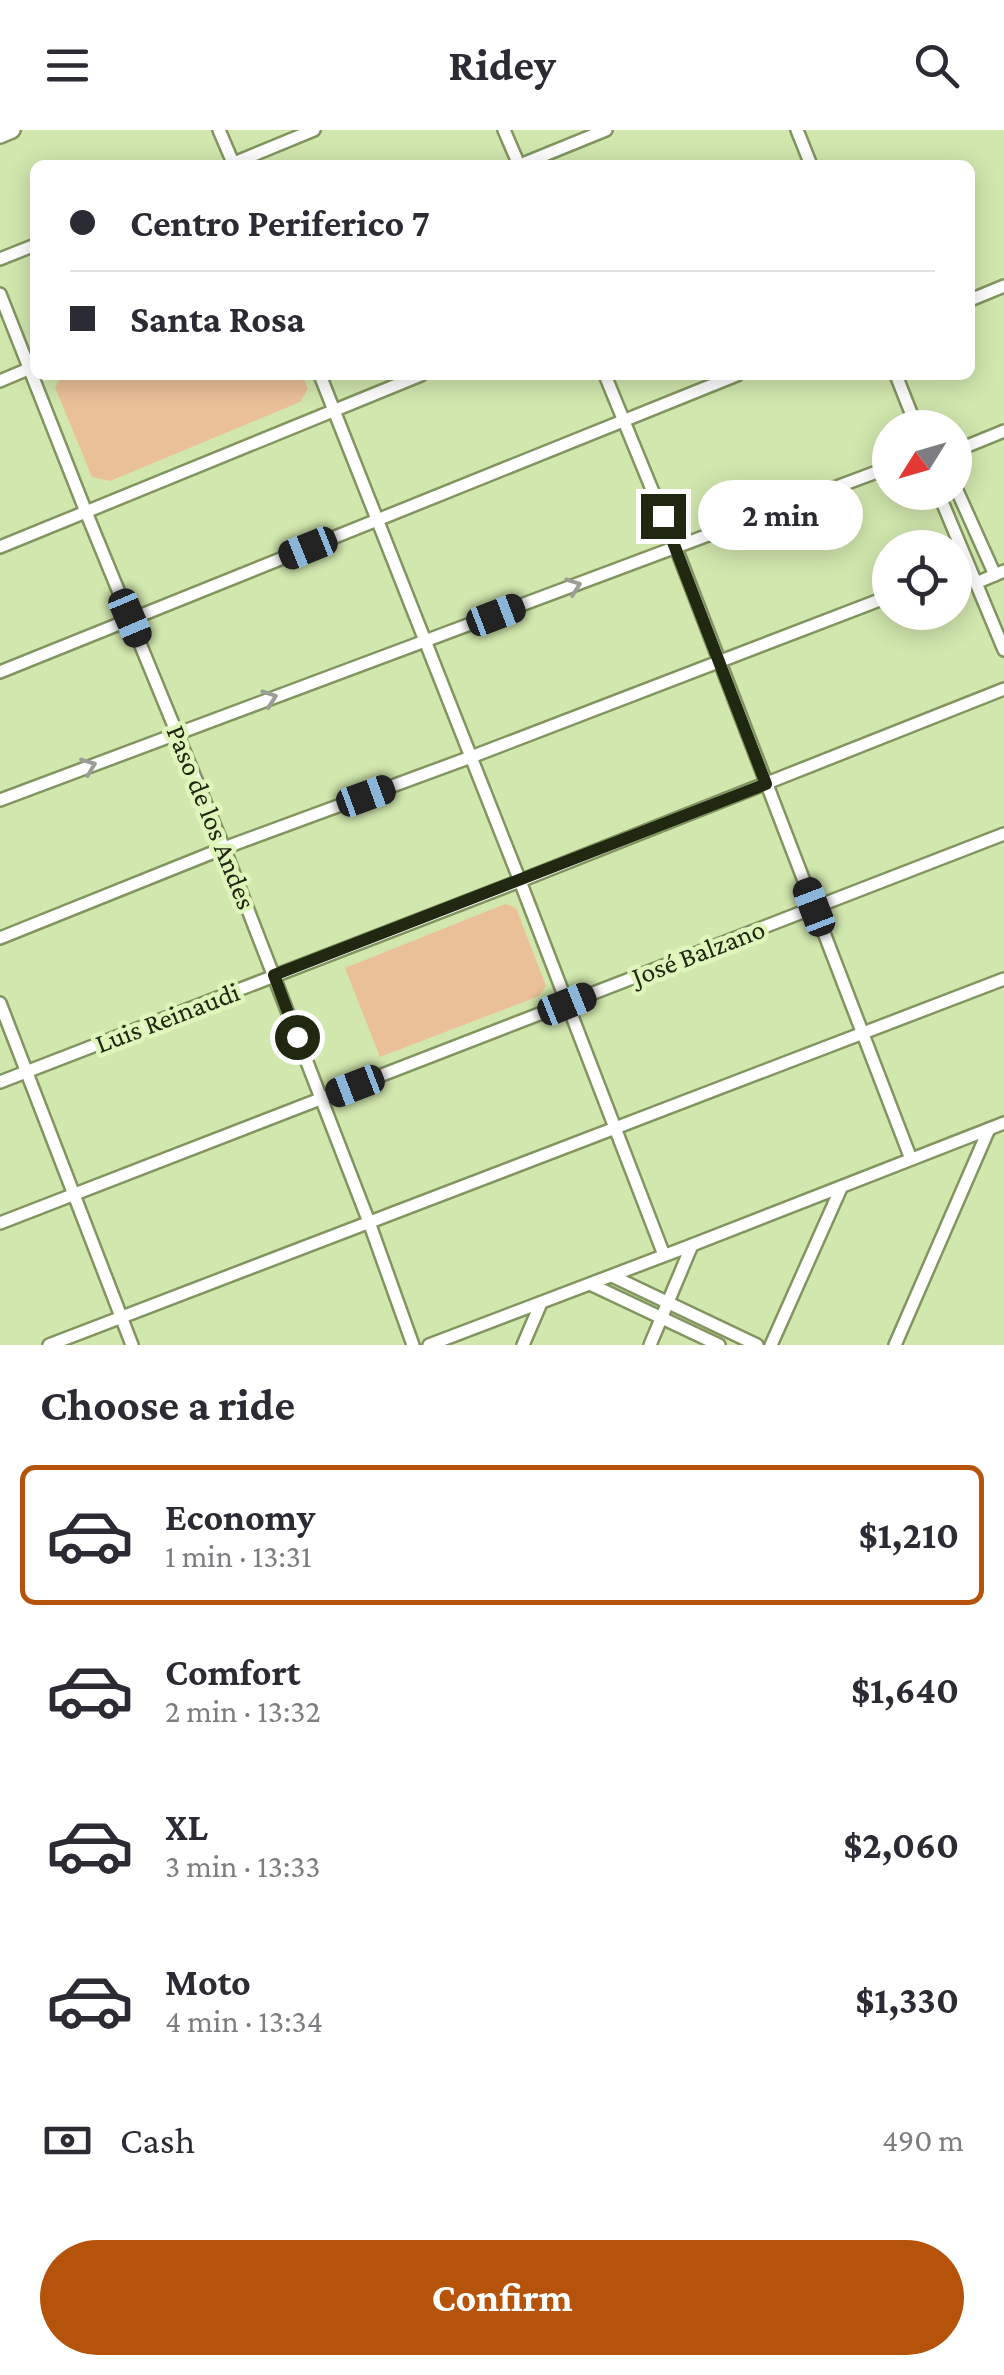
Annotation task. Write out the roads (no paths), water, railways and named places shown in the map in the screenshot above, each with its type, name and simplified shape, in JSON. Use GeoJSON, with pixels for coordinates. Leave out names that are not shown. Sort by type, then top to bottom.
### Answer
{"type":"FeatureCollection","features":[{"type":"Feature","properties":{"kind":"main road"},"geometry":{"type":"LineString","coordinates":[[0,135],[12,130]]}},
{"type":"Feature","properties":{"kind":"street"},"geometry":{"type":"LineString","coordinates":[[219,130],[230,160]]}},
{"type":"Feature","properties":{"kind":"street"},"geometry":{"type":"LineString","coordinates":[[242,160],[314,130]]}},
{"type":"Feature","properties":{"kind":"street"},"geometry":{"type":"LineString","coordinates":[[504,130],[517,160]]}},
{"type":"Feature","properties":{"kind":"street"},"geometry":{"type":"LineString","coordinates":[[531,160],[606,130]]}},
{"type":"Feature","properties":{"kind":"street"},"geometry":{"type":"LineString","coordinates":[[797,130],[809,160]]}},
{"type":"Feature","properties":{"kind":"street"},"geometry":{"type":"LineString","coordinates":[[0,259],[30,247]]}},
{"type":"Feature","properties":{"kind":"street"},"geometry":{"type":"LineString","coordinates":[[975,298],[1004,286]]}},
{"type":"Feature","properties":{"kind":"street","name":"Paso de los Andes"},"geometry":{"type":"LineString","coordinates":[[0,294],[30,362]]}},
{"type":"Feature","properties":{"kind":"street"},"geometry":{"type":"LineString","coordinates":[[0,380],[30,368]]}},
{"type":"Feature","properties":{"kind":"street","name":"Paso de los Andes"},"geometry":{"type":"LineString","coordinates":[[37,380],[86,512],[274,975],[413,1345]]}},
{"type":"Feature","properties":{"kind":"street"},"geometry":{"type":"LineString","coordinates":[[322,380],[664,1256]]}},
{"type":"Feature","properties":{"kind":"street"},"geometry":{"type":"LineString","coordinates":[[0,547],[409,380]]}},
{"type":"Feature","properties":{"kind":"street"},"geometry":{"type":"LineString","coordinates":[[607,380],[676,548],[910,1159]]}},
{"type":"Feature","properties":{"kind":"street"},"geometry":{"type":"LineString","coordinates":[[0,672],[724,380]]}},
{"type":"Feature","properties":{"kind":"street"},"geometry":{"type":"LineString","coordinates":[[898,380],[910,410]]}},
{"type":"Feature","properties":{"kind":"street"},"geometry":{"type":"LineString","coordinates":[[972,444],[1004,430]]}},
{"type":"Feature","properties":{"kind":"street"},"geometry":{"type":"LineString","coordinates":[[0,800],[872,474]]}},
{"type":"Feature","properties":{"kind":"street"},"geometry":{"type":"LineString","coordinates":[[967,510],[999,573],[976,583]]}},
{"type":"Feature","properties":{"kind":"street"},"geometry":{"type":"LineString","coordinates":[[972,575],[1004,650]]}},
{"type":"Feature","properties":{"kind":"street"},"geometry":{"type":"LineString","coordinates":[[0,938],[224,848],[872,603]]}},
{"type":"Feature","properties":{"kind":"street","name":"Luis Reinaudi"},"geometry":{"type":"LineString","coordinates":[[0,1082],[1004,688]]}},
{"type":"Feature","properties":{"kind":"street","name":"José Balzano"},"geometry":{"type":"LineString","coordinates":[[0,1223],[1004,834]]}},
{"type":"Feature","properties":{"kind":"street"},"geometry":{"type":"LineString","coordinates":[[50,1345],[1004,980]]}},
{"type":"Feature","properties":{"kind":"street"},"geometry":{"type":"LineString","coordinates":[[0,1003],[132,1345]]}},
{"type":"Feature","properties":{"kind":"street"},"geometry":{"type":"LineString","coordinates":[[429,1345],[1004,1123]]}},
{"type":"Feature","properties":{"kind":"street"},"geometry":{"type":"LineString","coordinates":[[894,1345],[989,1129]]}},
{"type":"Feature","properties":{"kind":"street"},"geometry":{"type":"LineString","coordinates":[[771,1345],[841,1188]]}},
{"type":"Feature","properties":{"kind":"street"},"geometry":{"type":"LineString","coordinates":[[650,1345],[692,1246]]}},
{"type":"Feature","properties":{"kind":"street"},"geometry":{"type":"LineString","coordinates":[[612,1276],[757,1345]]}},
{"type":"Feature","properties":{"kind":"street"},"geometry":{"type":"LineString","coordinates":[[590,1284],[719,1345]]}},
{"type":"Feature","properties":{"kind":"street"},"geometry":{"type":"LineString","coordinates":[[523,1345],[540,1303]]}}]}
